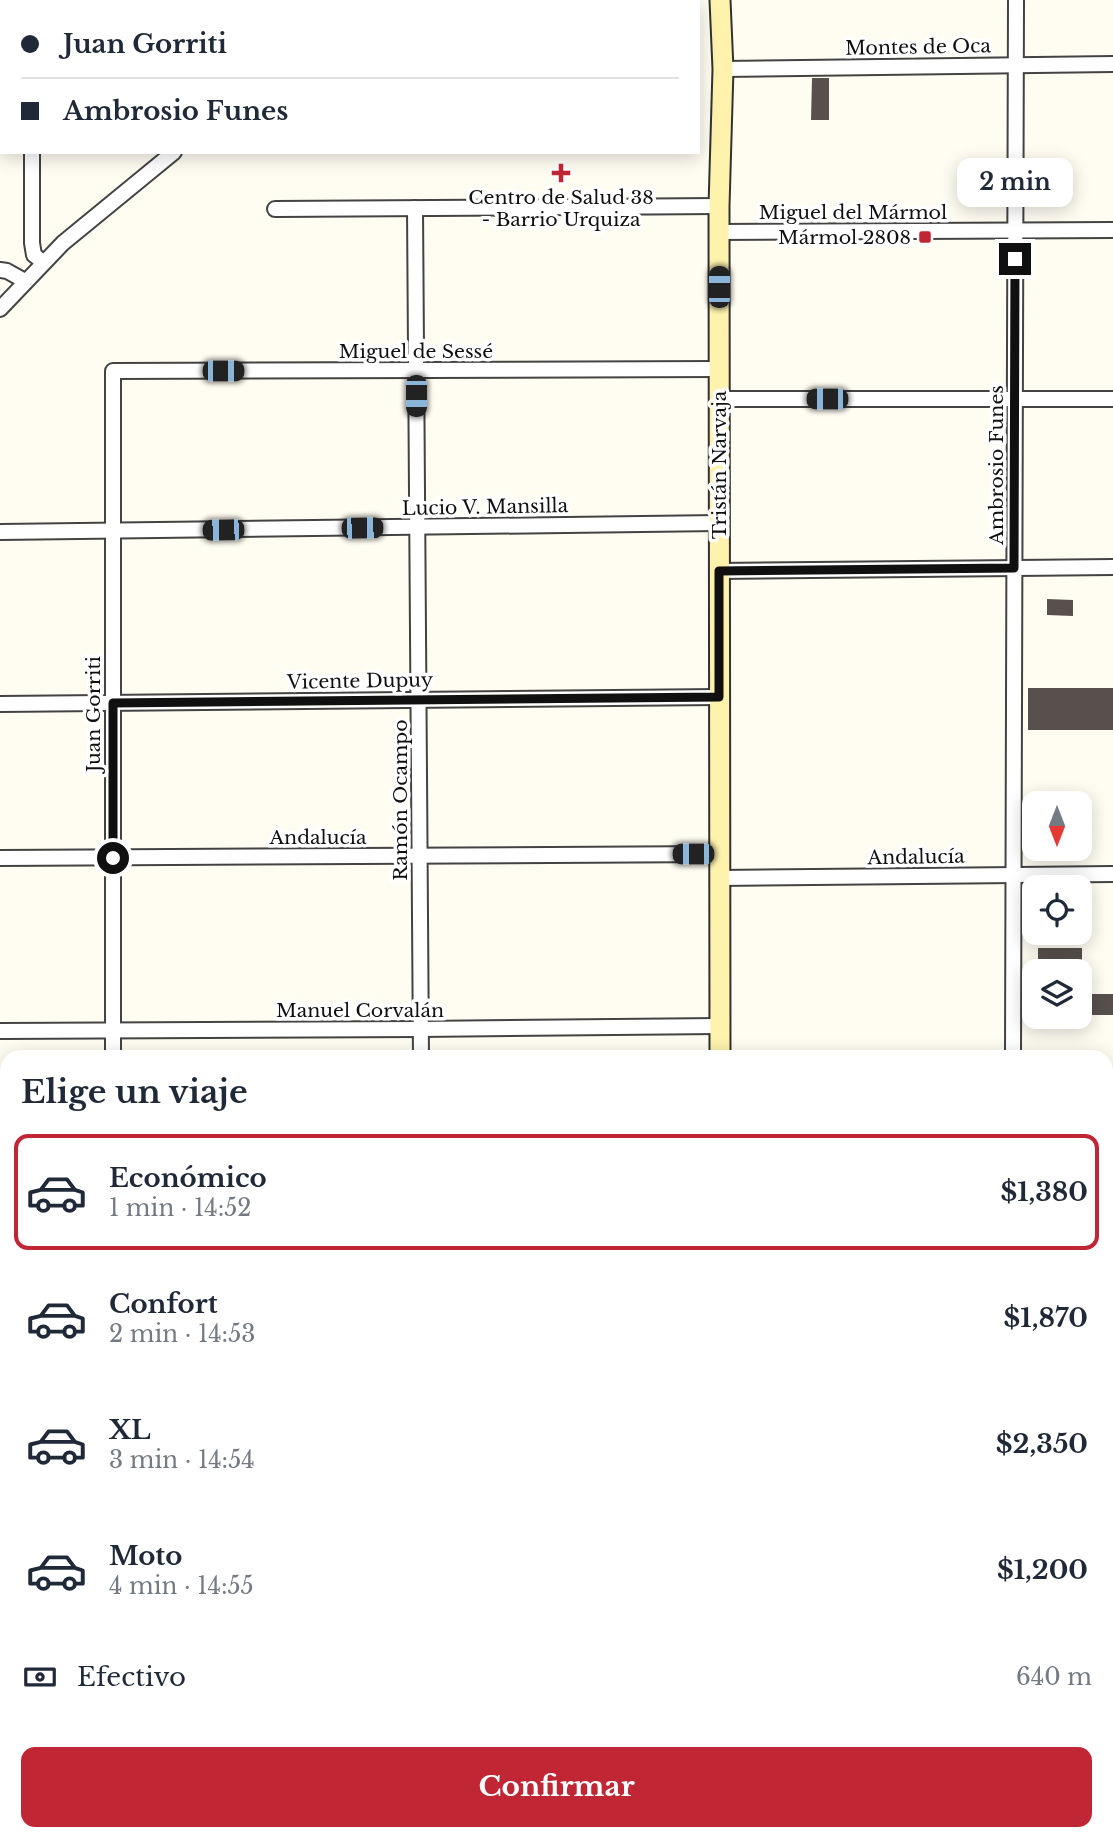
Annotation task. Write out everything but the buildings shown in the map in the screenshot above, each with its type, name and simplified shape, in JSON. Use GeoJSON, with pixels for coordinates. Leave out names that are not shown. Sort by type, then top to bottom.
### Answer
{"type":"FeatureCollection","features":[{"type":"Feature","properties":{"kind":"street","name":"Tristán Narvaja"},"geometry":{"type":"LineString","coordinates":[[720,0],[723,69],[719,206],[720,1050]]}},
{"type":"Feature","properties":{"kind":"street","name":"Ambrosio Funes"},"geometry":{"type":"LineString","coordinates":[[1013,1050],[1016,0]]}},
{"type":"Feature","properties":{"kind":"street","name":"Montes de Oca"},"geometry":{"type":"LineString","coordinates":[[723,69],[1113,64]]}},
{"type":"Feature","properties":{"kind":"street"},"geometry":{"type":"LineString","coordinates":[[32,154],[32,243],[34,255],[43,262]]}},
{"type":"Feature","properties":{"kind":"street"},"geometry":{"type":"LineString","coordinates":[[0,309],[63,243],[172,154]]}},
{"type":"Feature","properties":{"kind":"street"},"geometry":{"type":"LineString","coordinates":[[275,209],[719,206]]}},
{"type":"Feature","properties":{"kind":"street","name":"Ramón Ocampo"},"geometry":{"type":"LineString","coordinates":[[415,208],[421,1050]]}},
{"type":"Feature","properties":{"kind":"street","name":"Miguel del Mármol"},"geometry":{"type":"LineString","coordinates":[[719,232],[1113,230]]}},
{"type":"Feature","properties":{"kind":"street"},"geometry":{"type":"LineString","coordinates":[[0,270],[25,281]]}},
{"type":"Feature","properties":{"kind":"street","name":"Miguel de Sessé"},"geometry":{"type":"LineString","coordinates":[[113,371],[719,369]]}},
{"type":"Feature","properties":{"kind":"street","name":"Juan Gorriti"},"geometry":{"type":"LineString","coordinates":[[113,371],[113,1050]]}},
{"type":"Feature","properties":{"kind":"street"},"geometry":{"type":"LineString","coordinates":[[719,399],[1113,399]]}},
{"type":"Feature","properties":{"kind":"street","name":"Lucio V. Mansilla"},"geometry":{"type":"LineString","coordinates":[[0,532],[719,523]]}},
{"type":"Feature","properties":{"kind":"street"},"geometry":{"type":"LineString","coordinates":[[719,571],[1113,567]]}},
{"type":"Feature","properties":{"kind":"street","name":"Vicente Dupuy"},"geometry":{"type":"LineString","coordinates":[[0,704],[719,697]]}},
{"type":"Feature","properties":{"kind":"street","name":"Andalucía"},"geometry":{"type":"LineString","coordinates":[[0,858],[720,854]]}},
{"type":"Feature","properties":{"kind":"street","name":"Andalucía"},"geometry":{"type":"LineString","coordinates":[[720,878],[1113,874]]}},
{"type":"Feature","properties":{"kind":"street","name":"Manuel Corvalán"},"geometry":{"type":"LineString","coordinates":[[0,1031],[719,1026]]}},
{"type":"Feature","properties":{"kind":"place","name":"Centro de Salud 38 - Barrio Urquiza"},"geometry":{"type":"Point","coordinates":[561,173]}},
{"type":"Feature","properties":{"kind":"place","name":"Mármol 2808"},"geometry":{"type":"Point","coordinates":[925,237]}},
{"type":"Feature","properties":{"kind":"route"},"geometry":{"type":"LineString","coordinates":[[113,858],[113,703],[719,697],[719,571],[1014,568],[1015,259]]}}]}
